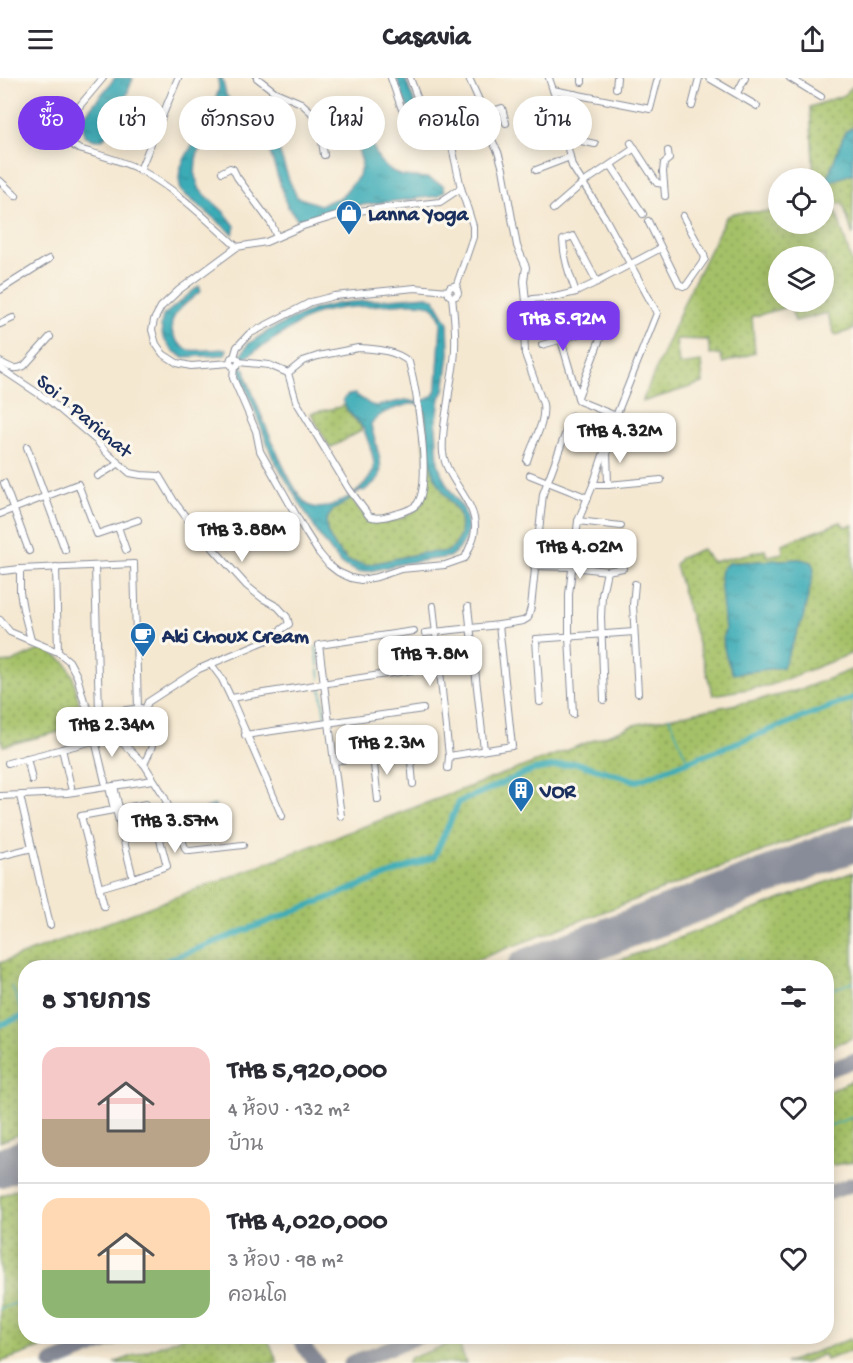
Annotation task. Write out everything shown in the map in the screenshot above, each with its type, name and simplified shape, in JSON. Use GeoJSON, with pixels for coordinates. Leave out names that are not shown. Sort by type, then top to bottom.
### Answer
{"type":"FeatureCollection","features":[{"type":"Feature","properties":{"kind":"street"},"geometry":{"type":"LineString","coordinates":[[103,78],[67,121],[65,129],[67,141],[78,149],[122,162],[140,170],[176,194],[237,247]]}},
{"type":"Feature","properties":{"kind":"street"},"geometry":{"type":"LineString","coordinates":[[140,170],[178,78]]}},
{"type":"Feature","properties":{"kind":"street"},"geometry":{"type":"LineString","coordinates":[[257,78],[275,92],[301,103],[311,112],[320,127],[324,155]]}},
{"type":"Feature","properties":{"kind":"street"},"geometry":{"type":"LineString","coordinates":[[391,78],[397,96]]}},
{"type":"Feature","properties":{"kind":"street"},"geometry":{"type":"LineString","coordinates":[[410,78],[417,96]]}},
{"type":"Feature","properties":{"kind":"street"},"geometry":{"type":"LineString","coordinates":[[469,78],[476,96]]}},
{"type":"Feature","properties":{"kind":"street"},"geometry":{"type":"LineString","coordinates":[[549,78],[572,166],[604,216],[657,314],[616,416],[594,485],[578,521],[569,594],[573,714]]}},
{"type":"Feature","properties":{"kind":"street"},"geometry":{"type":"LineString","coordinates":[[615,88],[617,78]]}},
{"type":"Feature","properties":{"kind":"street"},"geometry":{"type":"LineString","coordinates":[[553,90],[650,109],[658,78]]}},
{"type":"Feature","properties":{"kind":"street"},"geometry":{"type":"LineString","coordinates":[[692,106],[699,78]]}},
{"type":"Feature","properties":{"kind":"street"},"geometry":{"type":"LineString","coordinates":[[709,78],[757,106]]}},
{"type":"Feature","properties":{"kind":"street"},"geometry":{"type":"LineString","coordinates":[[737,93],[746,78]]}},
{"type":"Feature","properties":{"kind":"street"},"geometry":{"type":"LineString","coordinates":[[790,78],[821,97]]}},
{"type":"Feature","properties":{"kind":"street"},"geometry":{"type":"LineString","coordinates":[[574,94],[569,134],[572,140],[595,144]]}},
{"type":"Feature","properties":{"kind":"street"},"geometry":{"type":"LineString","coordinates":[[501,108],[506,123]]}},
{"type":"Feature","properties":{"kind":"street"},"geometry":{"type":"LineString","coordinates":[[553,209],[583,183],[611,165],[633,146],[657,183],[664,184]]}},
{"type":"Feature","properties":{"kind":"street"},"geometry":{"type":"LineString","coordinates":[[452,297],[458,295],[456,287],[473,237],[473,226],[453,150]]}},
{"type":"Feature","properties":{"kind":"street"},"geometry":{"type":"LineString","coordinates":[[497,150],[503,169],[517,246],[526,267],[524,281],[525,354],[544,412],[527,461]]}},
{"type":"Feature","properties":{"kind":"street"},"geometry":{"type":"LineString","coordinates":[[665,196],[664,163],[669,159],[668,151]]}},
{"type":"Feature","properties":{"kind":"street"},"geometry":{"type":"LineString","coordinates":[[536,170],[570,157]]}},
{"type":"Feature","properties":{"kind":"street"},"geometry":{"type":"LineString","coordinates":[[611,165],[644,214]]}},
{"type":"Feature","properties":{"kind":"street"},"geometry":{"type":"LineString","coordinates":[[222,172],[233,169],[277,237]]}},
{"type":"Feature","properties":{"kind":"street"},"geometry":{"type":"LineString","coordinates":[[0,181],[16,196]]}},
{"type":"Feature","properties":{"kind":"street"},"geometry":{"type":"LineString","coordinates":[[288,373],[269,365],[237,363],[191,366],[177,363],[163,354],[156,344],[152,330],[154,320],[161,307],[179,290],[237,247],[266,242],[303,226],[357,211],[440,202],[461,188]]}},
{"type":"Feature","properties":{"kind":"street"},"geometry":{"type":"LineString","coordinates":[[648,221],[679,284],[686,286],[705,259],[683,216]]}},
{"type":"Feature","properties":{"kind":"street"},"geometry":{"type":"LineString","coordinates":[[576,292],[568,274],[563,240],[573,236],[597,282]]}},
{"type":"Feature","properties":{"kind":"street"},"geometry":{"type":"LineString","coordinates":[[526,302],[533,298],[555,297],[576,292],[661,248]]}},
{"type":"Feature","properties":{"kind":"street"},"geometry":{"type":"LineString","coordinates":[[0,290],[49,259]]}},
{"type":"Feature","properties":{"kind":"street"},"geometry":{"type":"LineString","coordinates":[[448,291],[450,287],[456,287]]}},
{"type":"Feature","properties":{"kind":"street"},"geometry":{"type":"LineString","coordinates":[[415,288],[448,291],[452,297],[455,349],[443,436],[443,452],[447,468],[475,518],[472,543],[465,558],[445,565],[401,569],[361,580],[351,578],[329,565],[319,553],[260,451],[256,431],[233,378],[237,363],[237,347],[249,334],[311,302],[334,296],[415,288]]}},
{"type":"Feature","properties":{"kind":"street"},"geometry":{"type":"LineString","coordinates":[[578,398],[604,328],[606,318],[604,310]]}},
{"type":"Feature","properties":{"kind":"street"},"geometry":{"type":"LineString","coordinates":[[0,324],[13,318]]}},
{"type":"Feature","properties":{"kind":"street"},"geometry":{"type":"LineString","coordinates":[[542,345],[576,335]]}},
{"type":"Feature","properties":{"kind":"street"},"geometry":{"type":"LineString","coordinates":[[0,362],[18,369],[24,366],[50,337]]}},
{"type":"Feature","properties":{"kind":"street"},"geometry":{"type":"LineString","coordinates":[[561,340],[579,401],[616,416]]}},
{"type":"Feature","properties":{"kind":"street"},"geometry":{"type":"LineString","coordinates":[[358,348],[378,349],[401,355],[409,362],[424,454],[423,488],[417,504],[404,512],[379,518],[369,516],[349,489],[296,401],[288,373],[303,361],[358,348]]}},
{"type":"Feature","properties":{"kind":"street","name":"Soi 1 Parichat"},"geometry":{"type":"LineString","coordinates":[[0,368],[51,402],[130,473],[159,476],[188,520],[241,580],[262,598],[278,607],[287,617],[289,624],[267,640],[199,669],[152,698],[141,708]]}},
{"type":"Feature","properties":{"kind":"street"},"geometry":{"type":"LineString","coordinates":[[425,633],[499,625],[528,618],[543,494],[572,416]]}},
{"type":"Feature","properties":{"kind":"street"},"geometry":{"type":"LineString","coordinates":[[607,444],[608,485]]}},
{"type":"Feature","properties":{"kind":"street"},"geometry":{"type":"LineString","coordinates":[[27,447],[65,550]]}},
{"type":"Feature","properties":{"kind":"street"},"geometry":{"type":"LineString","coordinates":[[98,476],[118,464]]}},
{"type":"Feature","properties":{"kind":"street"},"geometry":{"type":"LineString","coordinates":[[530,475],[588,498]]}},
{"type":"Feature","properties":{"kind":"street"},"geometry":{"type":"LineString","coordinates":[[594,485],[662,480]]}},
{"type":"Feature","properties":{"kind":"street"},"geometry":{"type":"LineString","coordinates":[[4,483],[29,551]]}},
{"type":"Feature","properties":{"kind":"street"},"geometry":{"type":"LineString","coordinates":[[0,514],[78,484],[97,534],[138,520]]}},
{"type":"Feature","properties":{"kind":"street"},"geometry":{"type":"LineString","coordinates":[[578,521],[621,526]]}},
{"type":"Feature","properties":{"kind":"street"},"geometry":{"type":"LineString","coordinates":[[118,527],[126,550]]}},
{"type":"Feature","properties":{"kind":"street"},"geometry":{"type":"LineString","coordinates":[[3,571],[134,564],[141,708],[153,740],[144,764]]}},
{"type":"Feature","properties":{"kind":"street"},"geometry":{"type":"LineString","coordinates":[[95,566],[97,714]]}},
{"type":"Feature","properties":{"kind":"street"},"geometry":{"type":"LineString","coordinates":[[534,566],[607,571],[622,568]]}},
{"type":"Feature","properties":{"kind":"street"},"geometry":{"type":"LineString","coordinates":[[56,567],[58,652]]}},
{"type":"Feature","properties":{"kind":"street"},"geometry":{"type":"LineString","coordinates":[[20,569],[20,592],[32,640]]}},
{"type":"Feature","properties":{"kind":"street"},"geometry":{"type":"LineString","coordinates":[[604,700],[602,595],[607,571]]}},
{"type":"Feature","properties":{"kind":"street"},"geometry":{"type":"LineString","coordinates":[[635,584],[633,605],[638,693]]}},
{"type":"Feature","properties":{"kind":"street"},"geometry":{"type":"LineString","coordinates":[[433,606],[449,756],[448,768]]}},
{"type":"Feature","properties":{"kind":"street"},"geometry":{"type":"LineString","coordinates":[[468,607],[484,750]]}},
{"type":"Feature","properties":{"kind":"street"},"geometry":{"type":"LineString","coordinates":[[0,620],[10,632],[58,652],[69,662],[77,676],[84,701],[144,764],[164,796],[186,850],[243,845]]}},
{"type":"Feature","properties":{"kind":"street"},"geometry":{"type":"LineString","coordinates":[[449,756],[512,746],[499,625]]}},
{"type":"Feature","properties":{"kind":"street"},"geometry":{"type":"LineString","coordinates":[[341,816],[319,645],[414,631]]}},
{"type":"Feature","properties":{"kind":"street"},"geometry":{"type":"LineString","coordinates":[[540,702],[536,639],[634,632]]}},
{"type":"Feature","properties":{"kind":"street"},"geometry":{"type":"LineString","coordinates":[[211,664],[222,679],[231,698],[245,735],[282,816]]}},
{"type":"Feature","properties":{"kind":"street"},"geometry":{"type":"LineString","coordinates":[[231,698],[419,669]]}},
{"type":"Feature","properties":{"kind":"street"},"geometry":{"type":"LineString","coordinates":[[97,714],[141,708]]}},
{"type":"Feature","properties":{"kind":"street"},"geometry":{"type":"LineString","coordinates":[[245,735],[423,709]]}},
{"type":"Feature","properties":{"kind":"street"},"geometry":{"type":"LineString","coordinates":[[8,763],[105,738],[114,733]]}},
{"type":"Feature","properties":{"kind":"street"},"geometry":{"type":"LineString","coordinates":[[95,740],[110,785],[133,878]]}},
{"type":"Feature","properties":{"kind":"street"},"geometry":{"type":"LineString","coordinates":[[62,749],[72,787]]}},
{"type":"Feature","properties":{"kind":"street"},"geometry":{"type":"LineString","coordinates":[[334,761],[412,750],[413,784]]}},
{"type":"Feature","properties":{"kind":"street"},"geometry":{"type":"LineString","coordinates":[[373,756],[378,800]]}},
{"type":"Feature","properties":{"kind":"street"},"geometry":{"type":"LineString","coordinates":[[27,758],[32,780]]}},
{"type":"Feature","properties":{"kind":"street"},"geometry":{"type":"LineString","coordinates":[[0,788],[2,796],[67,794],[110,785],[153,780]]}},
{"type":"Feature","properties":{"kind":"street"},"geometry":{"type":"LineString","coordinates":[[20,796],[51,925]]}},
{"type":"Feature","properties":{"kind":"street"},"geometry":{"type":"LineString","coordinates":[[99,888],[167,866],[159,836],[146,804],[81,816],[99,888],[104,906]]}},
{"type":"Feature","properties":{"kind":"street"},"geometry":{"type":"LineString","coordinates":[[0,856],[32,848]]}},
{"type":"Feature","properties":{"kind":"green space"},"geometry":{"type":"Polygon","coordinates":[[[853,86],[853,127],[845,132],[832,168],[813,168],[810,107],[844,95],[853,86]]]}},
{"type":"Feature","properties":{"kind":"green space"},"geometry":{"type":"Polygon","coordinates":[[[853,173],[853,236],[843,204],[834,203],[834,180],[853,173]]]}},
{"type":"Feature","properties":{"kind":"green space"},"geometry":{"type":"Polygon","coordinates":[[[835,208],[853,266],[853,330],[835,335],[827,313],[795,321],[792,312],[834,312],[834,246],[768,246],[769,312],[752,317],[755,353],[723,363],[720,354],[710,355],[708,340],[676,339],[679,365],[701,362],[703,383],[642,402],[687,296],[726,217],[734,213],[768,211],[768,234],[834,234],[835,208]]]}},
{"type":"Feature","properties":{"kind":"green space"},"geometry":{"type":"Polygon","coordinates":[[[344,405],[361,426],[361,431],[330,448],[311,413],[344,405]]]}},
{"type":"Feature","properties":{"kind":"green space"},"geometry":{"type":"Polygon","coordinates":[[[421,409],[425,411],[429,443],[443,491],[459,513],[460,535],[455,546],[447,552],[422,553],[367,565],[348,561],[335,547],[327,532],[326,520],[333,510],[348,501],[350,497],[368,521],[385,523],[400,519],[415,511],[423,503],[427,475],[421,409]]]}},
{"type":"Feature","properties":{"kind":"green space"},"geometry":{"type":"Polygon","coordinates":[[[841,522],[845,527],[853,525],[853,653],[771,685],[713,695],[675,565],[680,558],[702,549],[712,562],[765,550],[767,556],[783,553],[782,544],[841,522]],[[800,559],[729,563],[723,641],[733,674],[812,562],[800,559]]]}},
{"type":"Feature","properties":{"kind":"green space"},"geometry":{"type":"Polygon","coordinates":[[[41,649],[66,663],[73,676],[79,703],[94,723],[3,746],[0,737],[0,663],[12,662],[41,649]]]}},
{"type":"Feature","properties":{"kind":"green space"},"geometry":{"type":"Polygon","coordinates":[[[853,669],[853,817],[476,960],[18,960],[18,1135],[0,1142],[0,963],[634,725],[802,689],[853,669]]]}},
{"type":"Feature","properties":{"kind":"green space"},"geometry":{"type":"Polygon","coordinates":[[[853,872],[853,1038],[834,1045],[834,960],[620,960],[853,872]]]}},
{"type":"Feature","properties":{"kind":"green space"},"geometry":{"type":"Polygon","coordinates":[[[853,1080],[853,1162],[834,1165],[834,1089],[853,1080]]]}},
{"type":"Feature","properties":{"kind":"green space"},"geometry":{"type":"Polygon","coordinates":[[[18,1189],[18,1344],[52,1344],[0,1362],[0,1196],[18,1189]]]}},
{"type":"Feature","properties":{"kind":"green space"},"geometry":{"type":"Polygon","coordinates":[[[850,1339],[853,1350],[826,1360],[824,1354],[804,1363],[785,1363],[850,1339]]]}},
{"type":"Feature","properties":{"kind":"green space"},"geometry":{"type":"Polygon","coordinates":[[[164,1344],[270,1344],[278,1363],[114,1363],[164,1344]]]}},
{"type":"Feature","properties":{"kind":"green space"},"geometry":{"type":"Polygon","coordinates":[[[450,1344],[459,1344],[466,1363],[407,1363],[410,1358],[450,1344]]]}},
{"type":"Feature","properties":{"kind":"water"},"geometry":{"type":"Polygon","coordinates":[[[115,78],[133,78],[126,96],[100,96],[115,78]]]}},
{"type":"Feature","properties":{"kind":"water"},"geometry":{"type":"Polygon","coordinates":[[[218,78],[222,78],[227,96],[217,96],[218,78]]]}},
{"type":"Feature","properties":{"kind":"water"},"geometry":{"type":"Polygon","coordinates":[[[397,78],[405,78],[412,96],[402,95],[397,78]]]}},
{"type":"Feature","properties":{"kind":"water"},"geometry":{"type":"Polygon","coordinates":[[[97,100],[97,140],[85,136],[85,115],[97,100]]]}},
{"type":"Feature","properties":{"kind":"water"},"geometry":{"type":"Polygon","coordinates":[[[853,127],[853,173],[834,180],[834,168],[831,168],[845,132],[853,127]]]}},
{"type":"Feature","properties":{"kind":"water"},"geometry":{"type":"Polygon","coordinates":[[[189,150],[199,150],[195,176],[200,190],[225,213],[235,226],[233,234],[181,191],[180,169],[189,150]]]}},
{"type":"Feature","properties":{"kind":"water"},"geometry":{"type":"Polygon","coordinates":[[[269,150],[279,150],[297,197],[320,205],[341,197],[359,176],[362,162],[358,150],[375,150],[379,160],[388,169],[402,176],[427,178],[443,185],[445,191],[438,196],[345,207],[298,220],[287,206],[269,150]]]}},
{"type":"Feature","properties":{"kind":"water"},"geometry":{"type":"Polygon","coordinates":[[[199,286],[201,291],[174,317],[172,330],[175,338],[189,350],[227,349],[225,355],[183,357],[172,350],[163,338],[161,325],[163,316],[199,286]]]}},
{"type":"Feature","properties":{"kind":"water"},"geometry":{"type":"Polygon","coordinates":[[[428,296],[434,299],[448,323],[449,354],[436,426],[438,463],[448,487],[464,510],[468,525],[466,538],[459,549],[449,557],[358,572],[341,564],[319,535],[273,458],[243,380],[239,359],[248,344],[268,331],[315,309],[341,303],[428,296]],[[408,303],[342,308],[317,313],[242,361],[242,367],[245,369],[258,407],[284,468],[293,486],[310,506],[325,507],[349,497],[372,474],[373,456],[365,433],[343,399],[355,394],[371,405],[377,406],[406,400],[415,402],[428,399],[434,394],[437,386],[441,323],[439,316],[434,307],[430,305],[408,303]],[[410,404],[384,413],[371,424],[380,459],[379,477],[364,491],[361,490],[333,510],[326,520],[327,532],[335,547],[348,561],[367,565],[422,553],[447,552],[455,546],[460,535],[459,513],[434,475],[425,411],[420,404],[410,404]]]}},
{"type":"Feature","properties":{"kind":"water"},"geometry":{"type":"Polygon","coordinates":[[[590,533],[616,536],[613,565],[586,562],[590,533]]]}},
{"type":"Feature","properties":{"kind":"water"},"geometry":{"type":"Polygon","coordinates":[[[800,559],[812,562],[814,570],[803,618],[783,667],[733,674],[724,646],[725,630],[720,578],[722,569],[729,563],[800,559]]]}},
{"type":"Feature","properties":{"kind":"water"},"geometry":{"type":"Polygon","coordinates":[[[215,805],[225,833],[216,837],[206,808],[215,805]]]}},
{"type":"Feature","properties":{"kind":"waterway"},"geometry":{"type":"LineString","coordinates":[[316,647],[320,679]]}},
{"type":"Feature","properties":{"kind":"waterway"},"geometry":{"type":"LineString","coordinates":[[321,688],[325,720]]}},
{"type":"Feature","properties":{"kind":"waterway"},"geometry":{"type":"LineString","coordinates":[[169,960],[434,857],[459,802],[533,770],[576,763],[637,781],[853,698]]}},
{"type":"Feature","properties":{"kind":"waterway"},"geometry":{"type":"LineString","coordinates":[[669,717],[688,762]]}},
{"type":"Feature","properties":{"kind":"waterway"},"geometry":{"type":"LineString","coordinates":[[834,989],[853,982]]}},
{"type":"Feature","properties":{"kind":"waterway"},"geometry":{"type":"LineString","coordinates":[[12,986],[18,1002]]}},
{"type":"Feature","properties":{"kind":"waterway"},"geometry":{"type":"LineString","coordinates":[[0,1025],[18,1018]]}},
{"type":"Feature","properties":{"kind":"waterway"},"geometry":{"type":"LineString","coordinates":[[834,1124],[853,1117]]}},
{"type":"Feature","properties":{"kind":"waterway"},"geometry":{"type":"LineString","coordinates":[[0,1309],[18,1302]]}},
{"type":"Feature","properties":{"kind":"taxiway"},"geometry":{"type":"LineString","coordinates":[[834,1068],[853,1061]]}},
{"type":"Feature","properties":{"kind":"taxiway"},"geometry":{"type":"LineString","coordinates":[[834,1191],[853,1184]]}},
{"type":"Feature","properties":{"kind":"taxiway"},"geometry":{"type":"LineString","coordinates":[[52,1363],[101,1344]]}},
{"type":"Feature","properties":{"kind":"taxiway"},"geometry":{"type":"LineString","coordinates":[[303,1344],[317,1363]]}},
{"type":"Feature","properties":{"kind":"taxiway"},"geometry":{"type":"LineString","coordinates":[[351,1363],[400,1344]]}},
{"type":"Feature","properties":{"kind":"runway"},"geometry":{"type":"LineString","coordinates":[[547,960],[853,843]]}},
{"type":"Feature","properties":{"kind":"runway"},"geometry":{"type":"LineString","coordinates":[[0,1168],[18,1161]]}},
{"type":"Feature","properties":{"kind":"place","name":"Lanna Yoga"},"geometry":{"type":"Point","coordinates":[349,236]}},
{"type":"Feature","properties":{"kind":"place","name":"Aki Choux Cream"},"geometry":{"type":"Point","coordinates":[143,658]}},
{"type":"Feature","properties":{"kind":"place","name":"VOR"},"geometry":{"type":"Point","coordinates":[521,813]}}]}
